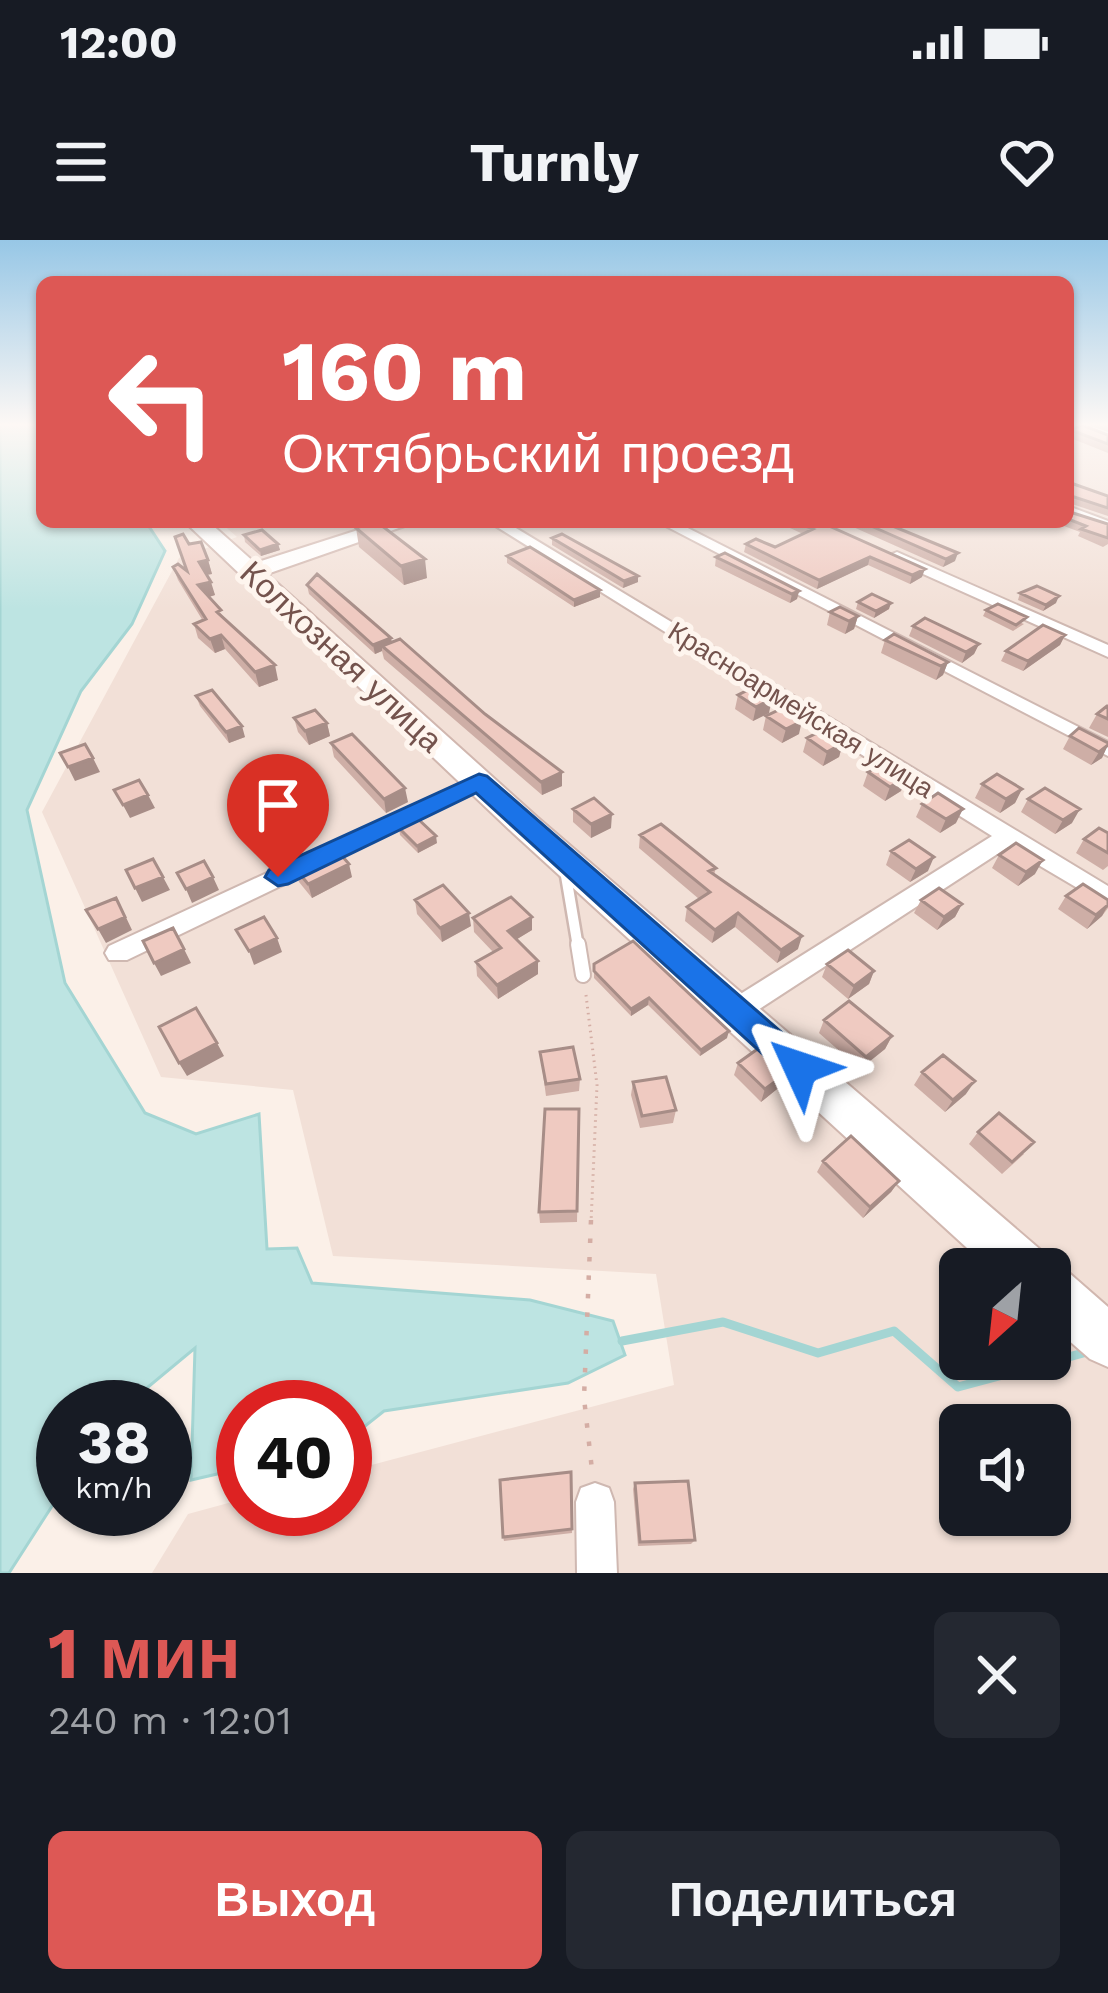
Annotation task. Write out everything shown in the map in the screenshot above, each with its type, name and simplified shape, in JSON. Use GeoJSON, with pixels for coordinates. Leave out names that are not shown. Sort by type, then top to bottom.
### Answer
{"type":"FeatureCollection","features":[{"type":"Feature","properties":{"kind":"street"},"geometry":{"type":"LineString","coordinates":[[1074,512],[1108,526]]}},
{"type":"Feature","properties":{"kind":"street","name":"Колхозная улица"},"geometry":{"type":"LineString","coordinates":[[203,528],[563,859],[1002,1248]]}},
{"type":"Feature","properties":{"kind":"street"},"geometry":{"type":"LineString","coordinates":[[251,572],[387,528]]}},
{"type":"Feature","properties":{"kind":"street","name":"Красноармейская улица"},"geometry":{"type":"LineString","coordinates":[[506,528],[1108,897]]}},
{"type":"Feature","properties":{"kind":"street"},"geometry":{"type":"LineString","coordinates":[[677,528],[1108,750]]}},
{"type":"Feature","properties":{"kind":"street"},"geometry":{"type":"LineString","coordinates":[[880,550],[1108,652]]}},
{"type":"Feature","properties":{"kind":"street"},"geometry":{"type":"LineString","coordinates":[[118,953],[479,782]]}},
{"type":"Feature","properties":{"kind":"street"},"geometry":{"type":"LineString","coordinates":[[735,1011],[1007,837]]}},
{"type":"Feature","properties":{"kind":"street"},"geometry":{"type":"LineString","coordinates":[[1071,1308],[1108,1341]]}},
{"type":"Feature","properties":{"kind":"street"},"geometry":{"type":"LineString","coordinates":[[595,1502],[597,1573]]}},
{"type":"Feature","properties":{"kind":"lane"},"geometry":{"type":"LineString","coordinates":[[563,859],[584,975]]}},
{"type":"Feature","properties":{"kind":"path"},"geometry":{"type":"LineString","coordinates":[[584,975],[596,1085],[584,1398],[595,1502]]}},
{"type":"Feature","properties":{"kind":"shaded area"},"geometry":{"type":"Polygon","coordinates":[[[1074,485],[1108,485],[1108,1573],[152,1573],[175,1536],[192,1536],[192,1513],[216,1506],[216,1536],[372,1536],[372,1465],[674,1385],[656,1274],[333,1256],[293,1090],[161,1077],[42,812],[179,558],[237,537],[227,528],[1074,528],[1074,485]]]}},
{"type":"Feature","properties":{"kind":"water"},"geometry":{"type":"Polygon","coordinates":[[[0,485],[36,485],[36,528],[150,528],[165,551],[132,624],[81,691],[27,810],[65,983],[145,1113],[196,1134],[259,1114],[267,1249],[297,1248],[312,1283],[530,1300],[613,1321],[625,1355],[568,1383],[384,1411],[372,1421],[372,1380],[216,1380],[216,1474],[192,1480],[195,1348],[156,1380],[36,1380],[36,1531],[9,1573],[0,1573],[0,485]]]}},
{"type":"Feature","properties":{"kind":"building"},"geometry":{"type":"Polygon","coordinates":[[[1074,485],[1108,496],[1108,508],[1074,497],[1074,485]]]}},
{"type":"Feature","properties":{"kind":"building"},"geometry":{"type":"Polygon","coordinates":[[[1074,513],[1108,524],[1108,538],[1081,529],[1086,526],[1074,521],[1074,513]]]}},
{"type":"Feature","properties":{"kind":"building"},"geometry":{"type":"Polygon","coordinates":[[[356,528],[385,528],[425,559],[401,566],[356,528]]]}},
{"type":"Feature","properties":{"kind":"building"},"geometry":{"type":"Polygon","coordinates":[[[833,528],[925,569],[912,575],[870,557],[819,580],[746,544],[756,539],[775,547],[813,529],[833,528]]]}},
{"type":"Feature","properties":{"kind":"building"},"geometry":{"type":"Polygon","coordinates":[[[876,528],[898,528],[958,553],[946,559],[876,528]]]}},
{"type":"Feature","properties":{"kind":"building"},"geometry":{"type":"Polygon","coordinates":[[[262,530],[278,544],[260,550],[244,535],[262,530]]]}},
{"type":"Feature","properties":{"kind":"building"},"geometry":{"type":"Polygon","coordinates":[[[183,534],[189,544],[201,542],[208,560],[199,562],[211,582],[198,585],[221,610],[217,612],[275,665],[255,672],[221,635],[210,639],[194,624],[206,619],[173,567],[178,564],[187,571],[175,537],[183,534]]]}},
{"type":"Feature","properties":{"kind":"building"},"geometry":{"type":"Polygon","coordinates":[[[562,534],[638,576],[624,581],[552,538],[562,534]]]}},
{"type":"Feature","properties":{"kind":"building"},"geometry":{"type":"Polygon","coordinates":[[[530,547],[600,590],[574,600],[507,556],[530,547]]]}},
{"type":"Feature","properties":{"kind":"building"},"geometry":{"type":"Polygon","coordinates":[[[725,553],[799,591],[792,594],[716,557],[725,553]]]}},
{"type":"Feature","properties":{"kind":"building"},"geometry":{"type":"Polygon","coordinates":[[[317,574],[391,638],[373,645],[307,585],[317,574]]]}},
{"type":"Feature","properties":{"kind":"building"},"geometry":{"type":"Polygon","coordinates":[[[1037,586],[1059,596],[1046,605],[1020,593],[1037,586]]]}},
{"type":"Feature","properties":{"kind":"building"},"geometry":{"type":"Polygon","coordinates":[[[872,594],[891,603],[876,611],[858,602],[872,594]]]}},
{"type":"Feature","properties":{"kind":"building"},"geometry":{"type":"Polygon","coordinates":[[[998,604],[1027,617],[1016,625],[986,610],[998,604]]]}},
{"type":"Feature","properties":{"kind":"building"},"geometry":{"type":"Polygon","coordinates":[[[840,607],[858,616],[849,621],[830,612],[840,607]]]}},
{"type":"Feature","properties":{"kind":"building"},"geometry":{"type":"Polygon","coordinates":[[[925,618],[979,644],[966,652],[913,626],[925,618]]]}},
{"type":"Feature","properties":{"kind":"building"},"geometry":{"type":"Polygon","coordinates":[[[1043,625],[1065,635],[1028,661],[1006,651],[1043,625]]]}},
{"type":"Feature","properties":{"kind":"building"},"geometry":{"type":"Polygon","coordinates":[[[894,634],[948,662],[941,666],[885,640],[894,634]]]}},
{"type":"Feature","properties":{"kind":"building"},"geometry":{"type":"Polygon","coordinates":[[[400,639],[485,714],[562,772],[541,782],[382,646],[400,639]]]}},
{"type":"Feature","properties":{"kind":"building"},"geometry":{"type":"Polygon","coordinates":[[[754,687],[772,699],[756,707],[738,695],[754,687]]]}},
{"type":"Feature","properties":{"kind":"building"},"geometry":{"type":"Polygon","coordinates":[[[212,690],[242,726],[226,732],[196,696],[212,690]]]}},
{"type":"Feature","properties":{"kind":"building"},"geometry":{"type":"Polygon","coordinates":[[[783,708],[802,721],[786,729],[766,716],[783,708]]]}},
{"type":"Feature","properties":{"kind":"building"},"geometry":{"type":"Polygon","coordinates":[[[315,710],[327,723],[305,731],[294,718],[315,710]]]}},
{"type":"Feature","properties":{"kind":"building"},"geometry":{"type":"Polygon","coordinates":[[[1079,728],[1108,745],[1099,752],[1070,736],[1079,728]]]}},
{"type":"Feature","properties":{"kind":"building"},"geometry":{"type":"Polygon","coordinates":[[[823,730],[843,743],[827,752],[807,738],[823,730]]]}},
{"type":"Feature","properties":{"kind":"building"},"geometry":{"type":"Polygon","coordinates":[[[352,734],[405,788],[384,799],[331,743],[352,734]]]}},
{"type":"Feature","properties":{"kind":"building"},"geometry":{"type":"Polygon","coordinates":[[[85,744],[93,758],[68,767],[60,753],[85,744]]]}},
{"type":"Feature","properties":{"kind":"building"},"geometry":{"type":"Polygon","coordinates":[[[884,763],[906,777],[890,787],[868,772],[884,763]]]}},
{"type":"Feature","properties":{"kind":"building"},"geometry":{"type":"Polygon","coordinates":[[[997,774],[1022,789],[1006,799],[982,784],[997,774]]]}},
{"type":"Feature","properties":{"kind":"building"},"geometry":{"type":"Polygon","coordinates":[[[139,780],[148,795],[123,805],[114,790],[139,780]]]}},
{"type":"Feature","properties":{"kind":"building"},"geometry":{"type":"Polygon","coordinates":[[[1045,788],[1080,809],[1063,820],[1028,799],[1045,788]]]}},
{"type":"Feature","properties":{"kind":"building"},"geometry":{"type":"Polygon","coordinates":[[[938,793],[963,809],[946,819],[922,804],[938,793]]]}},
{"type":"Feature","properties":{"kind":"building"},"geometry":{"type":"Polygon","coordinates":[[[594,798],[612,814],[591,824],[573,809],[594,798]]]}},
{"type":"Feature","properties":{"kind":"building"},"geometry":{"type":"Polygon","coordinates":[[[417,818],[436,836],[417,846],[399,828],[417,818]]]}},
{"type":"Feature","properties":{"kind":"building"},"geometry":{"type":"Polygon","coordinates":[[[661,824],[716,868],[709,871],[802,936],[781,950],[738,913],[715,930],[687,907],[710,892],[640,835],[661,824]]]}},
{"type":"Feature","properties":{"kind":"building"},"geometry":{"type":"Polygon","coordinates":[[[1099,828],[1108,833],[1108,853],[1084,839],[1099,828]]]}},
{"type":"Feature","properties":{"kind":"building"},"geometry":{"type":"Polygon","coordinates":[[[909,840],[934,857],[916,869],[891,851],[909,840]]]}},
{"type":"Feature","properties":{"kind":"building"},"geometry":{"type":"Polygon","coordinates":[[[1016,843],[1043,860],[1026,872],[999,855],[1016,843]]]}},
{"type":"Feature","properties":{"kind":"building"},"geometry":{"type":"Polygon","coordinates":[[[336,849],[349,864],[308,884],[295,868],[336,849]]]}},
{"type":"Feature","properties":{"kind":"building"},"geometry":{"type":"Polygon","coordinates":[[[153,859],[163,877],[135,888],[126,870],[153,859]]]}},
{"type":"Feature","properties":{"kind":"building"},"geometry":{"type":"Polygon","coordinates":[[[204,861],[213,877],[186,889],[177,873],[204,861]]]}},
{"type":"Feature","properties":{"kind":"building"},"geometry":{"type":"Polygon","coordinates":[[[1083,884],[1108,900],[1096,915],[1066,896],[1083,884]]]}},
{"type":"Feature","properties":{"kind":"building"},"geometry":{"type":"Polygon","coordinates":[[[443,885],[469,913],[440,928],[415,900],[443,885]]]}},
{"type":"Feature","properties":{"kind":"building"},"geometry":{"type":"Polygon","coordinates":[[[939,888],[962,904],[944,917],[921,900],[939,888]]]}},
{"type":"Feature","properties":{"kind":"building"},"geometry":{"type":"Polygon","coordinates":[[[511,897],[532,917],[508,931],[538,961],[497,985],[476,962],[501,948],[473,918],[511,897]]]}},
{"type":"Feature","properties":{"kind":"building"},"geometry":{"type":"Polygon","coordinates":[[[116,898],[125,917],[98,929],[86,910],[116,898]]]}},
{"type":"Feature","properties":{"kind":"building"},"geometry":{"type":"Polygon","coordinates":[[[264,917],[277,938],[249,951],[236,930],[264,917]]]}},
{"type":"Feature","properties":{"kind":"building"},"geometry":{"type":"Polygon","coordinates":[[[173,928],[184,949],[154,963],[143,941],[173,928]]]}},
{"type":"Feature","properties":{"kind":"building"},"geometry":{"type":"Polygon","coordinates":[[[633,941],[729,1031],[701,1050],[649,998],[631,1009],[594,971],[594,964],[633,941]]]}},
{"type":"Feature","properties":{"kind":"building"},"geometry":{"type":"Polygon","coordinates":[[[848,950],[874,971],[854,986],[827,964],[848,950]]]}},
{"type":"Feature","properties":{"kind":"building"},"geometry":{"type":"Polygon","coordinates":[[[849,1001],[892,1036],[866,1057],[824,1020],[849,1001]]]}},
{"type":"Feature","properties":{"kind":"building"},"geometry":{"type":"Polygon","coordinates":[[[196,1008],[217,1043],[179,1063],[159,1027],[196,1008]]]}},
{"type":"Feature","properties":{"kind":"building"},"geometry":{"type":"Polygon","coordinates":[[[573,1047],[580,1079],[546,1084],[540,1052],[573,1047]]]}},
{"type":"Feature","properties":{"kind":"building"},"geometry":{"type":"Polygon","coordinates":[[[759,1048],[787,1073],[765,1089],[738,1063],[759,1048]]]}},
{"type":"Feature","properties":{"kind":"building"},"geometry":{"type":"Polygon","coordinates":[[[943,1055],[975,1081],[953,1100],[922,1072],[943,1055]]]}},
{"type":"Feature","properties":{"kind":"building"},"geometry":{"type":"Polygon","coordinates":[[[666,1077],[676,1110],[642,1116],[633,1082],[666,1077]]]}},
{"type":"Feature","properties":{"kind":"building"},"geometry":{"type":"Polygon","coordinates":[[[545,1109],[579,1109],[577,1211],[539,1212],[545,1109]]]}},
{"type":"Feature","properties":{"kind":"building"},"geometry":{"type":"Polygon","coordinates":[[[999,1113],[1034,1142],[1012,1162],[978,1132],[999,1113]]]}},
{"type":"Feature","properties":{"kind":"building"},"geometry":{"type":"Polygon","coordinates":[[[851,1136],[899,1181],[870,1207],[823,1161],[851,1136]]]}},
{"type":"Feature","properties":{"kind":"building"},"geometry":{"type":"Polygon","coordinates":[[[571,1472],[572,1529],[503,1537],[500,1480],[571,1472]]]}},
{"type":"Feature","properties":{"kind":"building"},"geometry":{"type":"Polygon","coordinates":[[[688,1481],[695,1540],[640,1542],[635,1483],[688,1481]]]}},
{"type":"Feature","properties":{"kind":"waterway"},"geometry":{"type":"LineString","coordinates":[[622,1341],[723,1322],[818,1353],[894,1331],[958,1387],[1087,1352]]}},
{"type":"Feature","properties":{"kind":"route"},"geometry":{"type":"LineString","coordinates":[[278,877],[479,782],[800,1068]]}}]}
